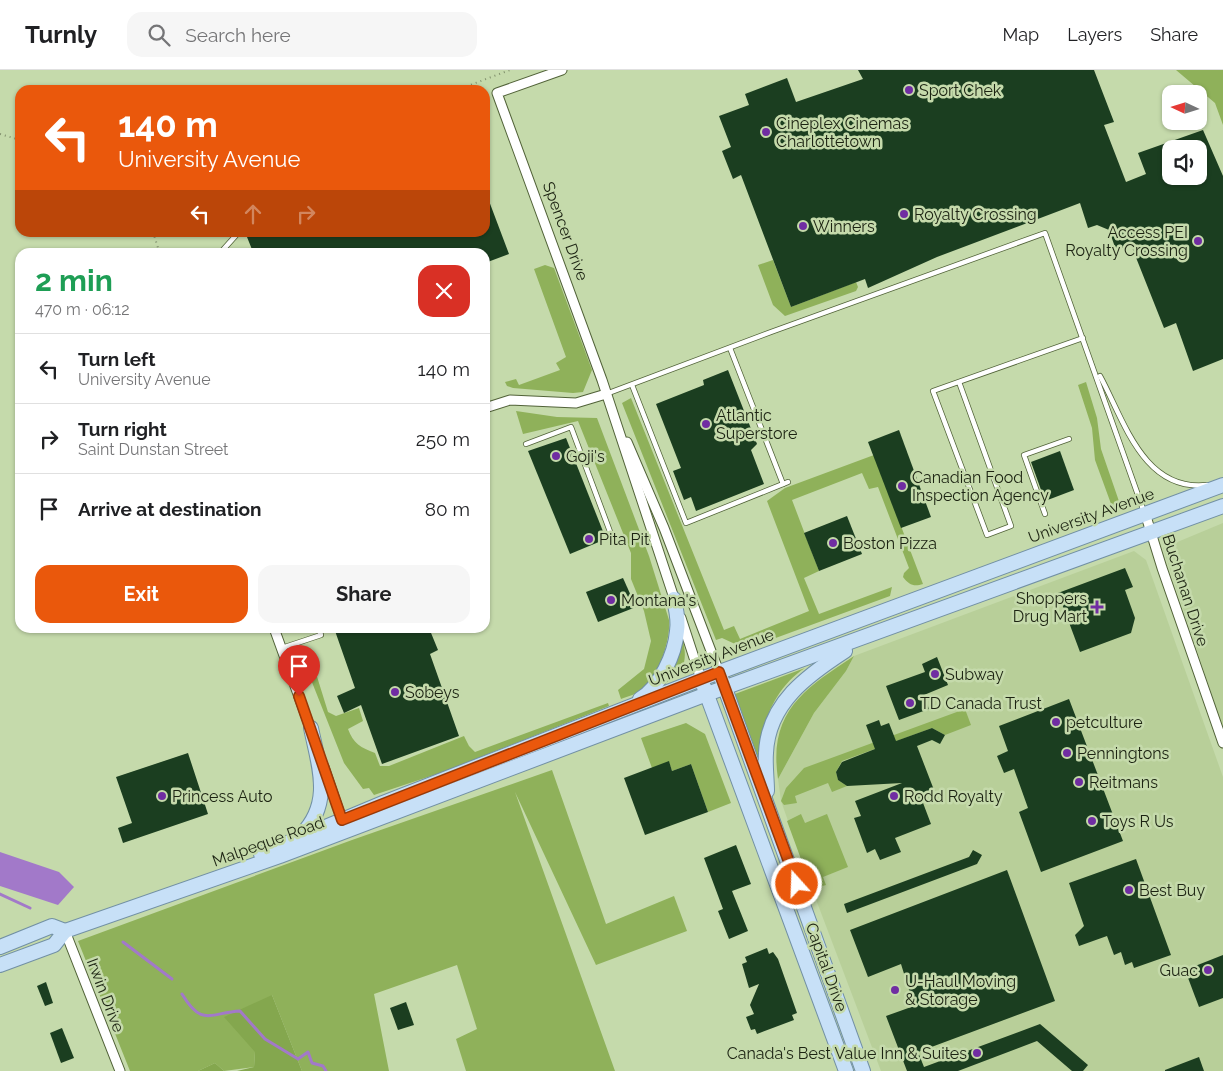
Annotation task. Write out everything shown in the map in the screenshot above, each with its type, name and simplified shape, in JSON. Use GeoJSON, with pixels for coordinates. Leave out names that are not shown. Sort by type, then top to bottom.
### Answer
{"type":"FeatureCollection","features":[{"type":"Feature","properties":{"kind":"main road","name":"University Avenue"},"geometry":{"type":"LineString","coordinates":[[219,877],[266,851],[298,838],[344,826],[596,720],[719,672],[1223,484]]}},
{"type":"Feature","properties":{"kind":"main road","name":"University Avenue"},"geometry":{"type":"LineString","coordinates":[[707,694],[1223,506]]}},
{"type":"Feature","properties":{"kind":"main road"},"geometry":{"type":"LineString","coordinates":[[596,720],[632,704],[655,686],[673,650],[678,632],[674,599]]}},
{"type":"Feature","properties":{"kind":"main road"},"geometry":{"type":"LineString","coordinates":[[768,805],[767,741],[773,723],[786,699],[800,682],[818,668],[867,637]]}},
{"type":"Feature","properties":{"kind":"main road"},"geometry":{"type":"LineString","coordinates":[[719,672],[725,688]]}},
{"type":"Feature","properties":{"kind":"main road","name":"Capital Drive"},"geometry":{"type":"LineString","coordinates":[[701,679],[776,877],[846,1071]]}},
{"type":"Feature","properties":{"kind":"main road","name":"Capital Drive"},"geometry":{"type":"LineString","coordinates":[[725,688],[863,1071]]}},
{"type":"Feature","properties":{"kind":"main road","name":"Malpeque Road"},"geometry":{"type":"LineString","coordinates":[[0,964],[54,945],[65,931],[219,877],[344,826],[707,694]]}},
{"type":"Feature","properties":{"kind":"main road"},"geometry":{"type":"LineString","coordinates":[[298,838],[309,827],[319,806],[323,785],[311,728]]}},
{"type":"Feature","properties":{"kind":"main road","name":"Malpeque Road"},"geometry":{"type":"LineString","coordinates":[[0,947],[52,926],[65,931]]}},
{"type":"Feature","properties":{"kind":"street","name":"Spencer Drive"},"geometry":{"type":"LineString","coordinates":[[562,70],[497,94],[606,394]]}},
{"type":"Feature","properties":{"kind":"street"},"geometry":{"type":"LineString","coordinates":[[490,406],[510,400],[576,403],[606,394],[701,679]]}},
{"type":"Feature","properties":{"kind":"street"},"geometry":{"type":"LineString","coordinates":[[611,408],[664,528],[719,672]]}},
{"type":"Feature","properties":{"kind":"street","name":"Buchanan Drive"},"geometry":{"type":"LineString","coordinates":[[1145,513],[1223,743]]}},
{"type":"Feature","properties":{"kind":"street"},"geometry":{"type":"LineString","coordinates":[[276,633],[344,826]]}},
{"type":"Feature","properties":{"kind":"street","name":"Irwin Drive"},"geometry":{"type":"LineString","coordinates":[[65,931],[120,1071]]}},
{"type":"Feature","properties":{"kind":"lane"},"geometry":{"type":"LineString","coordinates":[[606,394],[1045,233],[1094,364],[1131,437],[1149,464],[1162,474],[1182,484],[1197,486],[1223,480]]}},
{"type":"Feature","properties":{"kind":"lane"},"geometry":{"type":"LineString","coordinates":[[225,248],[234,237]]}},
{"type":"Feature","properties":{"kind":"lane"},"geometry":{"type":"LineString","coordinates":[[959,382],[1011,526],[986,535],[933,391],[1083,338]]}},
{"type":"Feature","properties":{"kind":"lane"},"geometry":{"type":"LineString","coordinates":[[632,385],[686,523],[786,483],[730,348]]}},
{"type":"Feature","properties":{"kind":"lane"},"geometry":{"type":"LineString","coordinates":[[1094,364],[1145,513]]}},
{"type":"Feature","properties":{"kind":"lane"},"geometry":{"type":"LineString","coordinates":[[526,444],[571,427],[612,536]]}},
{"type":"Feature","properties":{"kind":"lane"},"geometry":{"type":"LineString","coordinates":[[1045,514],[1024,455],[1069,439]]}},
{"type":"Feature","properties":{"kind":"lane"},"geometry":{"type":"LineString","coordinates":[[282,648],[320,633]]}},
{"type":"Feature","properties":{"kind":"path"},"geometry":{"type":"LineString","coordinates":[[470,85],[510,70]]}},
{"type":"Feature","properties":{"kind":"path"},"geometry":{"type":"LineString","coordinates":[[0,134],[15,138]]}},
{"type":"Feature","properties":{"kind":"shaded area"},"geometry":{"type":"Polygon","coordinates":[[[1176,70],[1223,70],[1223,125],[1215,103],[1208,97],[1208,85],[1194,85],[1176,70]]]}},
{"type":"Feature","properties":{"kind":"shaded area"},"geometry":{"type":"Polygon","coordinates":[[[773,260],[791,307],[856,282],[858,287],[856,291],[785,316],[773,305],[758,265],[773,260]]]}},
{"type":"Feature","properties":{"kind":"shaded area"},"geometry":{"type":"Polygon","coordinates":[[[545,265],[554,268],[592,370],[583,392],[573,393],[513,388],[507,386],[505,382],[516,379],[519,385],[560,370],[556,363],[566,357],[534,269],[545,265]]]}},
{"type":"Feature","properties":{"kind":"shaded area"},"geometry":{"type":"Polygon","coordinates":[[[1086,382],[1097,418],[1101,449],[1122,510],[1114,512],[1095,460],[1092,428],[1078,385],[1086,382]]]}},
{"type":"Feature","properties":{"kind":"shaded area"},"geometry":{"type":"Polygon","coordinates":[[[631,398],[724,630],[734,626],[740,639],[809,611],[767,501],[785,488],[874,455],[923,584],[912,585],[903,577],[909,568],[878,487],[869,489],[862,473],[792,500],[819,571],[804,578],[819,614],[892,587],[890,596],[746,649],[722,638],[716,640],[622,403],[631,398]]]}},
{"type":"Feature","properties":{"kind":"shaded area"},"geometry":{"type":"Polygon","coordinates":[[[516,411],[557,417],[597,418],[649,556],[669,620],[666,647],[658,668],[649,684],[638,693],[621,699],[618,690],[644,669],[651,641],[644,611],[631,579],[631,553],[578,421],[523,434],[516,411]]]}},
{"type":"Feature","properties":{"kind":"shaded area"},"geometry":{"type":"Polygon","coordinates":[[[1223,523],[1223,729],[1163,548],[1223,523]]]}},
{"type":"Feature","properties":{"kind":"shaded area"},"geometry":{"type":"Polygon","coordinates":[[[1134,551],[1146,560],[1223,777],[1223,1071],[881,1071],[812,889],[781,801],[778,779],[814,713],[846,671],[854,656],[1134,551]]]}},
{"type":"Feature","properties":{"kind":"shaded area"},"geometry":{"type":"Polygon","coordinates":[[[680,632],[684,647],[684,662],[678,674],[665,683],[680,632]]]}},
{"type":"Feature","properties":{"kind":"shaded area"},"geometry":{"type":"Polygon","coordinates":[[[310,654],[328,712],[336,716],[359,708],[363,721],[348,729],[352,738],[358,744],[375,753],[380,766],[389,766],[464,736],[469,746],[475,752],[608,703],[609,706],[443,772],[374,795],[369,788],[363,789],[344,763],[302,657],[310,654]]]}},
{"type":"Feature","properties":{"kind":"shaded area"},"geometry":{"type":"Polygon","coordinates":[[[854,656],[846,671],[814,713],[778,779],[776,756],[784,719],[805,692],[854,656]]]}},
{"type":"Feature","properties":{"kind":"shaded area"},"geometry":{"type":"Polygon","coordinates":[[[805,668],[785,685],[771,707],[762,732],[758,758],[735,694],[805,668]]]}},
{"type":"Feature","properties":{"kind":"shaded area"},"geometry":{"type":"Polygon","coordinates":[[[965,709],[971,725],[945,735],[932,728],[842,761],[836,772],[838,780],[847,786],[832,792],[828,783],[795,796],[797,803],[784,805],[781,801],[786,788],[804,768],[965,709]]]}},
{"type":"Feature","properties":{"kind":"shaded area"},"geometry":{"type":"Polygon","coordinates":[[[686,723],[705,734],[731,803],[708,812],[691,764],[672,771],[669,762],[652,768],[641,738],[686,723]]]}},
{"type":"Feature","properties":{"kind":"shaded area"},"geometry":{"type":"Polygon","coordinates":[[[552,770],[606,924],[674,896],[687,931],[596,965],[515,792],[615,1071],[466,1071],[456,1039],[477,1029],[457,965],[374,994],[389,1071],[302,1071],[272,995],[255,1052],[254,1067],[224,1071],[215,1063],[198,1071],[130,1071],[78,941],[352,840],[552,770]]]}},
{"type":"Feature","properties":{"kind":"shaded area"},"geometry":{"type":"Polygon","coordinates":[[[801,814],[805,823],[827,814],[848,867],[823,877],[826,885],[812,889],[787,821],[801,814]]]}},
{"type":"Feature","properties":{"kind":"shaded area"},"geometry":{"type":"Polygon","coordinates":[[[0,852],[59,872],[74,887],[58,905],[0,886],[0,852]]]}},
{"type":"Feature","properties":{"kind":"shaded area"},"geometry":{"type":"Polygon","coordinates":[[[272,995],[302,1071],[237,1071],[254,1067],[255,1052],[224,1017],[272,995]]]}},
{"type":"Feature","properties":{"kind":"shaded area"},"geometry":{"type":"Polygon","coordinates":[[[215,1063],[224,1071],[198,1071],[215,1063]]]}},
{"type":"Feature","properties":{"kind":"building","name":"Royalty Crossing"},"geometry":{"type":"Polygon","coordinates":[[[858,70],[1094,70],[1114,122],[1104,125],[1126,182],[1146,174],[1138,153],[1162,145],[1162,185],[1207,185],[1207,140],[1175,140],[1203,130],[1223,176],[1223,359],[1193,371],[1176,323],[1164,328],[1131,245],[1116,250],[1109,230],[1097,225],[1088,228],[1080,203],[937,257],[868,288],[865,279],[791,307],[741,175],[733,179],[722,151],[731,147],[719,116],[749,105],[745,94],[787,78],[796,102],[863,79],[858,70]]]}},
{"type":"Feature","properties":{"kind":"building"},"geometry":{"type":"Polygon","coordinates":[[[490,204],[509,254],[490,261],[490,248],[251,248],[247,237],[490,237],[490,204]]]}},
{"type":"Feature","properties":{"kind":"building","name":"Atlantic Superstore"},"geometry":{"type":"Polygon","coordinates":[[[728,370],[757,444],[751,450],[764,484],[696,511],[691,497],[684,500],[673,471],[681,468],[656,404],[704,385],[703,380],[728,370]]]}},
{"type":"Feature","properties":{"kind":"building","name":"Canadian Food Inspection Agency"},"geometry":{"type":"Polygon","coordinates":[[[899,430],[931,517],[901,528],[868,442],[899,430]]]}},
{"type":"Feature","properties":{"kind":"building"},"geometry":{"type":"Polygon","coordinates":[[[566,438],[606,539],[570,554],[528,451],[566,438]]]}},
{"type":"Feature","properties":{"kind":"building"},"geometry":{"type":"Polygon","coordinates":[[[1060,451],[1074,490],[1045,501],[1031,462],[1060,451]]]}},
{"type":"Feature","properties":{"kind":"building","name":"Boston Pizza"},"geometry":{"type":"Polygon","coordinates":[[[847,516],[862,554],[819,571],[804,533],[847,516]]]}},
{"type":"Feature","properties":{"kind":"building","name":"Shoppers Drug Mart"},"geometry":{"type":"Polygon","coordinates":[[[1125,568],[1133,587],[1125,590],[1135,618],[1131,633],[1080,652],[1058,593],[1125,568]]]}},
{"type":"Feature","properties":{"kind":"building","name":"Montana's"},"geometry":{"type":"Polygon","coordinates":[[[623,578],[636,607],[598,622],[586,592],[623,578]]]}},
{"type":"Feature","properties":{"kind":"building","name":"Sobeys"},"geometry":{"type":"Polygon","coordinates":[[[336,633],[431,633],[438,650],[430,654],[459,736],[382,764],[361,705],[344,713],[337,696],[355,688],[336,633]]]}},
{"type":"Feature","properties":{"kind":"building","name":"TD Canada Trust"},"geometry":{"type":"Polygon","coordinates":[[[937,657],[948,685],[924,695],[929,709],[899,720],[886,686],[925,672],[922,664],[937,657]]]}},
{"type":"Feature","properties":{"kind":"building"},"geometry":{"type":"Polygon","coordinates":[[[1069,699],[1123,841],[1041,872],[1019,812],[1028,808],[1014,769],[1004,773],[997,756],[1008,751],[999,726],[1069,699]]]}},
{"type":"Feature","properties":{"kind":"building","name":"Rodd Royalty"},"geometry":{"type":"Polygon","coordinates":[[[879,720],[881,726],[889,723],[896,741],[932,728],[945,735],[940,744],[932,740],[917,746],[934,790],[920,795],[931,824],[895,838],[901,852],[880,860],[875,849],[867,853],[854,818],[861,816],[855,801],[902,783],[847,786],[838,780],[836,772],[842,762],[875,749],[866,725],[879,720]]]}},
{"type":"Feature","properties":{"kind":"building","name":"Princess Auto"},"geometry":{"type":"Polygon","coordinates":[[[188,753],[208,814],[123,843],[118,828],[132,823],[116,777],[188,753]]]}},
{"type":"Feature","properties":{"kind":"building"},"geometry":{"type":"Polygon","coordinates":[[[669,761],[672,771],[691,764],[708,812],[645,835],[624,778],[669,761]]]}},
{"type":"Feature","properties":{"kind":"building"},"geometry":{"type":"Polygon","coordinates":[[[736,845],[751,884],[732,891],[748,931],[729,939],[718,911],[723,909],[704,858],[736,845]]]}},
{"type":"Feature","properties":{"kind":"building"},"geometry":{"type":"Polygon","coordinates":[[[973,850],[982,855],[977,864],[847,913],[844,904],[969,857],[973,850]]]}},
{"type":"Feature","properties":{"kind":"building"},"geometry":{"type":"Polygon","coordinates":[[[1136,859],[1171,955],[1134,968],[1132,962],[1125,965],[1121,952],[1114,955],[1107,936],[1079,946],[1075,935],[1084,926],[1069,883],[1136,859]]]}},
{"type":"Feature","properties":{"kind":"building"},"geometry":{"type":"Polygon","coordinates":[[[1007,870],[1055,1001],[918,1052],[924,1067],[1040,1024],[1088,1065],[1083,1071],[1072,1071],[1037,1041],[958,1071],[907,1071],[886,1016],[914,1006],[901,964],[868,977],[850,930],[1007,870]]]}},
{"type":"Feature","properties":{"kind":"building"},"geometry":{"type":"Polygon","coordinates":[[[767,948],[769,954],[773,952],[778,959],[797,1013],[792,1015],[794,1020],[757,1034],[755,1029],[751,1030],[746,1017],[754,1014],[750,1005],[759,984],[749,988],[742,964],[747,962],[745,957],[767,948]]]}},
{"type":"Feature","properties":{"kind":"building"},"geometry":{"type":"Polygon","coordinates":[[[1223,955],[1223,998],[1199,1007],[1185,970],[1223,955]]]}},
{"type":"Feature","properties":{"kind":"building"},"geometry":{"type":"Polygon","coordinates":[[[46,982],[53,1003],[45,1006],[37,986],[46,982]]]}},
{"type":"Feature","properties":{"kind":"building"},"geometry":{"type":"Polygon","coordinates":[[[406,1002],[414,1025],[398,1030],[390,1008],[406,1002]]]}},
{"type":"Feature","properties":{"kind":"building"},"geometry":{"type":"Polygon","coordinates":[[[62,1028],[74,1058],[61,1063],[50,1033],[62,1028]]]}},
{"type":"Feature","properties":{"kind":"building"},"geometry":{"type":"Polygon","coordinates":[[[1199,1057],[1204,1071],[1165,1071],[1165,1070],[1199,1057]]]}},
{"type":"Feature","properties":{"kind":"waterway"},"geometry":{"type":"LineString","coordinates":[[0,894],[30,908]]}},
{"type":"Feature","properties":{"kind":"waterway"},"geometry":{"type":"LineString","coordinates":[[123,942],[172,979]]}},
{"type":"Feature","properties":{"kind":"waterway"},"geometry":{"type":"LineString","coordinates":[[182,994],[195,1011],[207,1016],[240,1011],[265,1039],[298,1059],[308,1052],[312,1063],[323,1066],[326,1071]]}},
{"type":"Feature","properties":{"kind":"place","name":"Sport Chek"},"geometry":{"type":"Point","coordinates":[909,90]}},
{"type":"Feature","properties":{"kind":"place","name":"Cineplex Cinemas Charlottetown"},"geometry":{"type":"Point","coordinates":[766,132]}},
{"type":"Feature","properties":{"kind":"place","name":"Royalty Crossing"},"geometry":{"type":"Point","coordinates":[904,214]}},
{"type":"Feature","properties":{"kind":"place","name":"Winners"},"geometry":{"type":"Point","coordinates":[803,226]}},
{"type":"Feature","properties":{"kind":"place","name":"Access PEI Royalty Crossing"},"geometry":{"type":"Point","coordinates":[1198,241]}},
{"type":"Feature","properties":{"kind":"place","name":"Atlantic Superstore"},"geometry":{"type":"Point","coordinates":[706,424]}},
{"type":"Feature","properties":{"kind":"place","name":"Goji's"},"geometry":{"type":"Point","coordinates":[556,456]}},
{"type":"Feature","properties":{"kind":"place","name":"Canadian Food Inspection Agency"},"geometry":{"type":"Point","coordinates":[902,486]}},
{"type":"Feature","properties":{"kind":"place","name":"Pita Pit"},"geometry":{"type":"Point","coordinates":[589,539]}},
{"type":"Feature","properties":{"kind":"place","name":"Boston Pizza"},"geometry":{"type":"Point","coordinates":[833,543]}},
{"type":"Feature","properties":{"kind":"place","name":"Montana's"},"geometry":{"type":"Point","coordinates":[611,600]}},
{"type":"Feature","properties":{"kind":"place","name":"Shoppers Drug Mart"},"geometry":{"type":"Point","coordinates":[1097,607]}},
{"type":"Feature","properties":{"kind":"place","name":"Subway"},"geometry":{"type":"Point","coordinates":[935,674]}},
{"type":"Feature","properties":{"kind":"place","name":"Sobeys"},"geometry":{"type":"Point","coordinates":[395,692]}},
{"type":"Feature","properties":{"kind":"place","name":"TD Canada Trust"},"geometry":{"type":"Point","coordinates":[910,703]}},
{"type":"Feature","properties":{"kind":"place","name":"petculture"},"geometry":{"type":"Point","coordinates":[1056,722]}},
{"type":"Feature","properties":{"kind":"place","name":"Penningtons"},"geometry":{"type":"Point","coordinates":[1067,753]}},
{"type":"Feature","properties":{"kind":"place","name":"Reitmans"},"geometry":{"type":"Point","coordinates":[1079,782]}},
{"type":"Feature","properties":{"kind":"place","name":"Princess Auto"},"geometry":{"type":"Point","coordinates":[162,796]}},
{"type":"Feature","properties":{"kind":"place","name":"Rodd Royalty"},"geometry":{"type":"Point","coordinates":[894,796]}},
{"type":"Feature","properties":{"kind":"place","name":"Toys R Us"},"geometry":{"type":"Point","coordinates":[1092,821]}},
{"type":"Feature","properties":{"kind":"place","name":"Best Buy"},"geometry":{"type":"Point","coordinates":[1129,890]}},
{"type":"Feature","properties":{"kind":"place","name":"Guac"},"geometry":{"type":"Point","coordinates":[1208,970]}},
{"type":"Feature","properties":{"kind":"place","name":"U-Haul Moving & Storage"},"geometry":{"type":"Point","coordinates":[895,990]}},
{"type":"Feature","properties":{"kind":"place","name":"Canada's Best Value Inn & Suites"},"geometry":{"type":"Point","coordinates":[977,1053]}},
{"type":"Feature","properties":{"kind":"route"},"geometry":{"type":"LineString","coordinates":[[299,696],[342,820],[383,802],[719,672],[797,884]]}}]}
